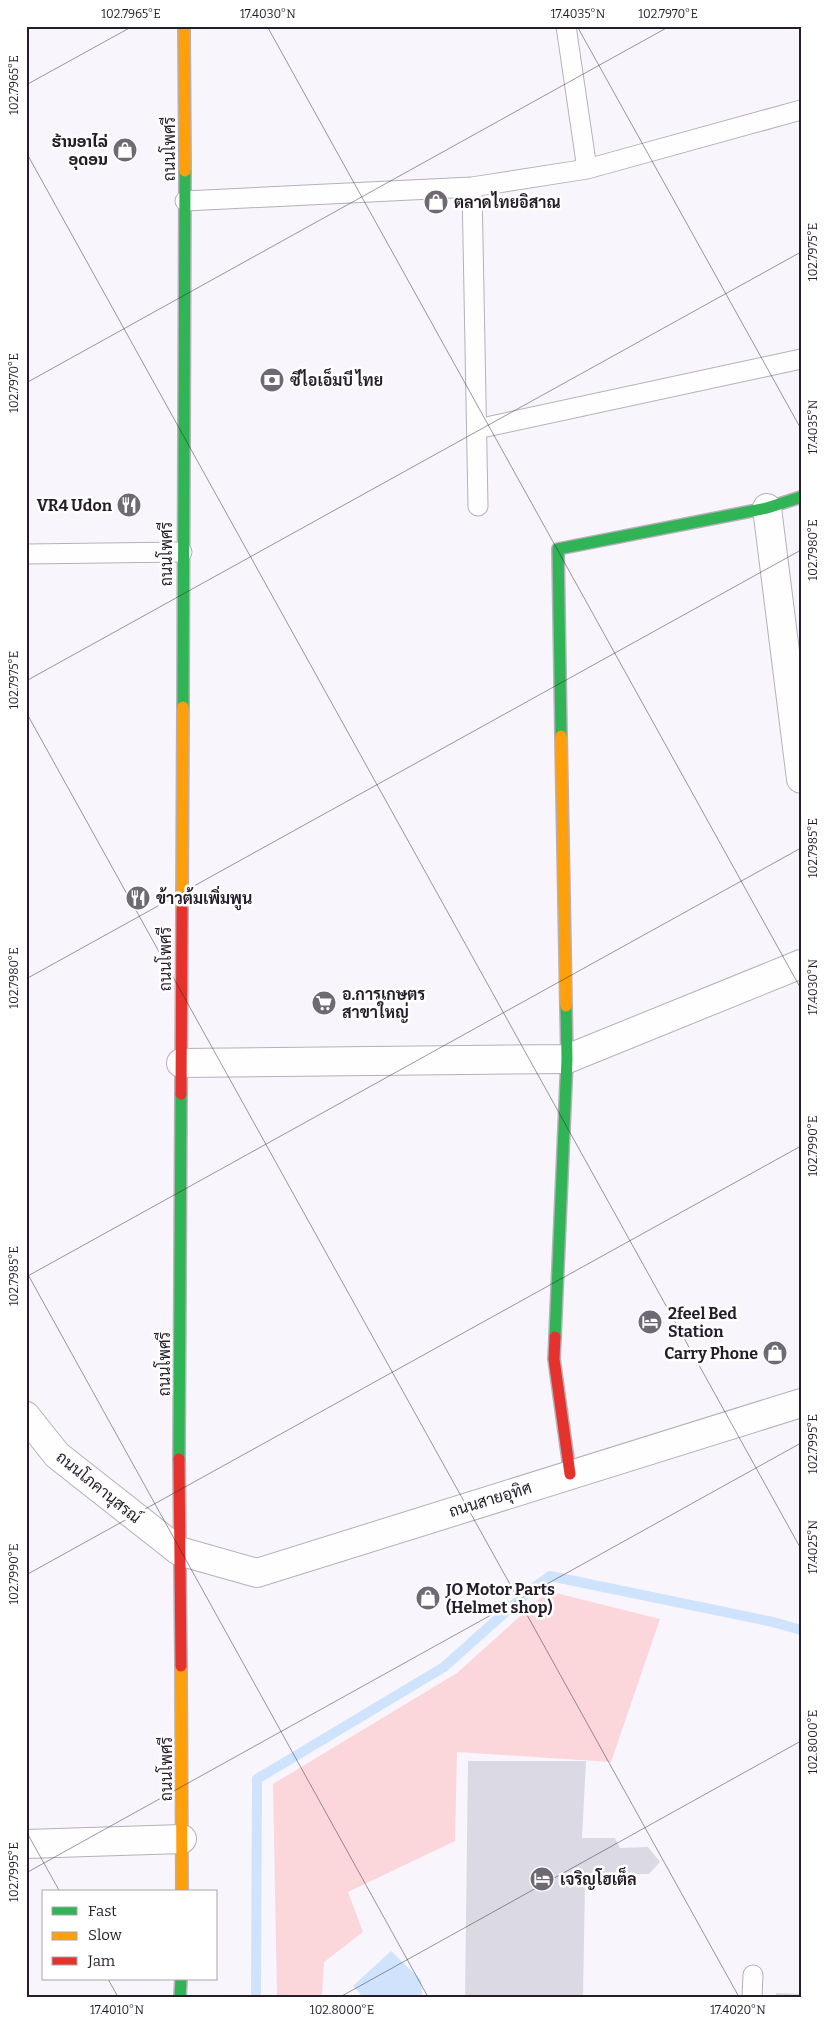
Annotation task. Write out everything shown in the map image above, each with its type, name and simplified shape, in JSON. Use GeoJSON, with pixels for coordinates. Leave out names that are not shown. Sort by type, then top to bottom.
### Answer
{"type":"FeatureCollection","features":[{"type":"Feature","properties":{"kind":"main road","name":"ถนนโพศรี"},"geometry":{"type":"LineString","coordinates":[[182,1890],[179,1552],[185,201],[184,26]]}},
{"type":"Feature","properties":{"kind":"main road"},"geometry":{"type":"LineString","coordinates":[[570,1474],[554,1359],[567,1059],[558,550],[767,508],[801,497]]}},
{"type":"Feature","properties":{"kind":"main road"},"geometry":{"type":"LineString","coordinates":[[180,1980],[180,1997]]}},
{"type":"Feature","properties":{"kind":"street"},"geometry":{"type":"LineString","coordinates":[[767,508],[801,779]]}},
{"type":"Feature","properties":{"kind":"street"},"geometry":{"type":"LineString","coordinates":[[181,1063],[567,1059],[801,964]]}},
{"type":"Feature","properties":{"kind":"street","name":"ถนนสายอุทิศ"},"geometry":{"type":"LineString","coordinates":[[179,1552],[257,1573],[570,1474],[801,1404]]}},
{"type":"Feature","properties":{"kind":"street","name":"ถนนโภคานุสรณ์"},"geometry":{"type":"LineString","coordinates":[[26,1416],[57,1455],[179,1552]]}},
{"type":"Feature","properties":{"kind":"street"},"geometry":{"type":"LineString","coordinates":[[26,1844],[182,1839]]}},
{"type":"Feature","properties":{"kind":"lane"},"geometry":{"type":"LineString","coordinates":[[566,26],[587,169]]}},
{"type":"Feature","properties":{"kind":"lane"},"geometry":{"type":"LineString","coordinates":[[185,201],[472,187],[587,169],[801,110]]}},
{"type":"Feature","properties":{"kind":"lane"},"geometry":{"type":"LineString","coordinates":[[472,187],[478,506]]}},
{"type":"Feature","properties":{"kind":"lane"},"geometry":{"type":"LineString","coordinates":[[477,429],[801,359]]}},
{"type":"Feature","properties":{"kind":"lane"},"geometry":{"type":"LineString","coordinates":[[26,554],[182,552]]}},
{"type":"Feature","properties":{"kind":"lane"},"geometry":{"type":"LineString","coordinates":[[752,1997],[753,1975]]}},
{"type":"Feature","properties":{"kind":"shaded area"},"geometry":{"type":"Polygon","coordinates":[[[548,1591],[660,1619],[611,1762],[457,1752],[455,1841],[348,1892],[363,1932],[324,1962],[322,1997],[277,1997],[273,1784],[457,1673],[548,1591]]]}},
{"type":"Feature","properties":{"kind":"water"},"geometry":{"type":"Polygon","coordinates":[[[391,1951],[421,1980],[422,1997],[363,1997],[353,1986],[391,1951]]]}},
{"type":"Feature","properties":{"kind":"building","name":"เจริญโฮเต็ล"},"geometry":{"type":"Polygon","coordinates":[[[468,1761],[586,1761],[582,1838],[615,1838],[620,1848],[648,1847],[660,1862],[649,1874],[622,1874],[614,1884],[585,1883],[583,1997],[465,1997],[468,1761]]]}},
{"type":"Feature","properties":{"kind":"building"},"geometry":{"type":"Polygon","coordinates":[[[776,1993],[801,1994],[801,1997],[776,1997],[776,1993]]]}},
{"type":"Feature","properties":{"kind":"waterway"},"geometry":{"type":"LineString","coordinates":[[256,1997],[257,1779],[444,1667],[528,1592],[550,1576],[773,1622],[801,1630]]}},
{"type":"Feature","properties":{"kind":"traffic: fast"},"geometry":{"type":"LineString","coordinates":[[183,707],[185,171]]}},
{"type":"Feature","properties":{"kind":"traffic: fast"},"geometry":{"type":"LineString","coordinates":[[561,736],[558,549],[767,508],[801,497]]}},
{"type":"Feature","properties":{"kind":"traffic: fast"},"geometry":{"type":"LineString","coordinates":[[555,1337],[567,1059],[566,1006]]}},
{"type":"Feature","properties":{"kind":"traffic: fast"},"geometry":{"type":"LineString","coordinates":[[179,1459],[181,1094]]}},
{"type":"Feature","properties":{"kind":"traffic: fast"},"geometry":{"type":"LineString","coordinates":[[180,1997],[181,1980]]}},
{"type":"Feature","properties":{"kind":"traffic: slow"},"geometry":{"type":"LineString","coordinates":[[184,26],[185,171]]}},
{"type":"Feature","properties":{"kind":"traffic: slow"},"geometry":{"type":"LineString","coordinates":[[182,909],[183,707]]}},
{"type":"Feature","properties":{"kind":"traffic: slow"},"geometry":{"type":"LineString","coordinates":[[561,736],[566,1006]]}},
{"type":"Feature","properties":{"kind":"traffic: slow"},"geometry":{"type":"LineString","coordinates":[[181,1666],[182,1890]]}},
{"type":"Feature","properties":{"kind":"traffic: jam"},"geometry":{"type":"LineString","coordinates":[[181,1094],[182,909]]}},
{"type":"Feature","properties":{"kind":"traffic: jam"},"geometry":{"type":"LineString","coordinates":[[555,1337],[554,1359],[570,1474]]}},
{"type":"Feature","properties":{"kind":"traffic: jam"},"geometry":{"type":"LineString","coordinates":[[179,1459],[181,1666]]}},
{"type":"Feature","properties":{"kind":"place","name":"ຮ້ານອາໄລ່ ອຸດອນ"},"geometry":{"type":"Point","coordinates":[125,150]}},
{"type":"Feature","properties":{"kind":"place","name":"ตลาดไทยอิสาณ"},"geometry":{"type":"Point","coordinates":[436,202]}},
{"type":"Feature","properties":{"kind":"place","name":"ซีไอเอ็มบี ไทย"},"geometry":{"type":"Point","coordinates":[272,380]}},
{"type":"Feature","properties":{"kind":"place","name":"VR4 Udon"},"geometry":{"type":"Point","coordinates":[129,505]}},
{"type":"Feature","properties":{"kind":"place","name":"ข้าวต้มเพิ่มพูน"},"geometry":{"type":"Point","coordinates":[138,898]}},
{"type":"Feature","properties":{"kind":"place","name":"อ.การเกษตร สาขาใหญ่"},"geometry":{"type":"Point","coordinates":[324,1003]}},
{"type":"Feature","properties":{"kind":"place","name":"2feel Bed Station"},"geometry":{"type":"Point","coordinates":[650,1322]}},
{"type":"Feature","properties":{"kind":"place","name":"Carry Phone"},"geometry":{"type":"Point","coordinates":[775,1353]}},
{"type":"Feature","properties":{"kind":"place","name":"JO Motor Parts (Helmet shop)"},"geometry":{"type":"Point","coordinates":[428,1598]}},
{"type":"Feature","properties":{"kind":"place","name":"เจริญโฮเต็ล"},"geometry":{"type":"Point","coordinates":[542,1879]}}]}
